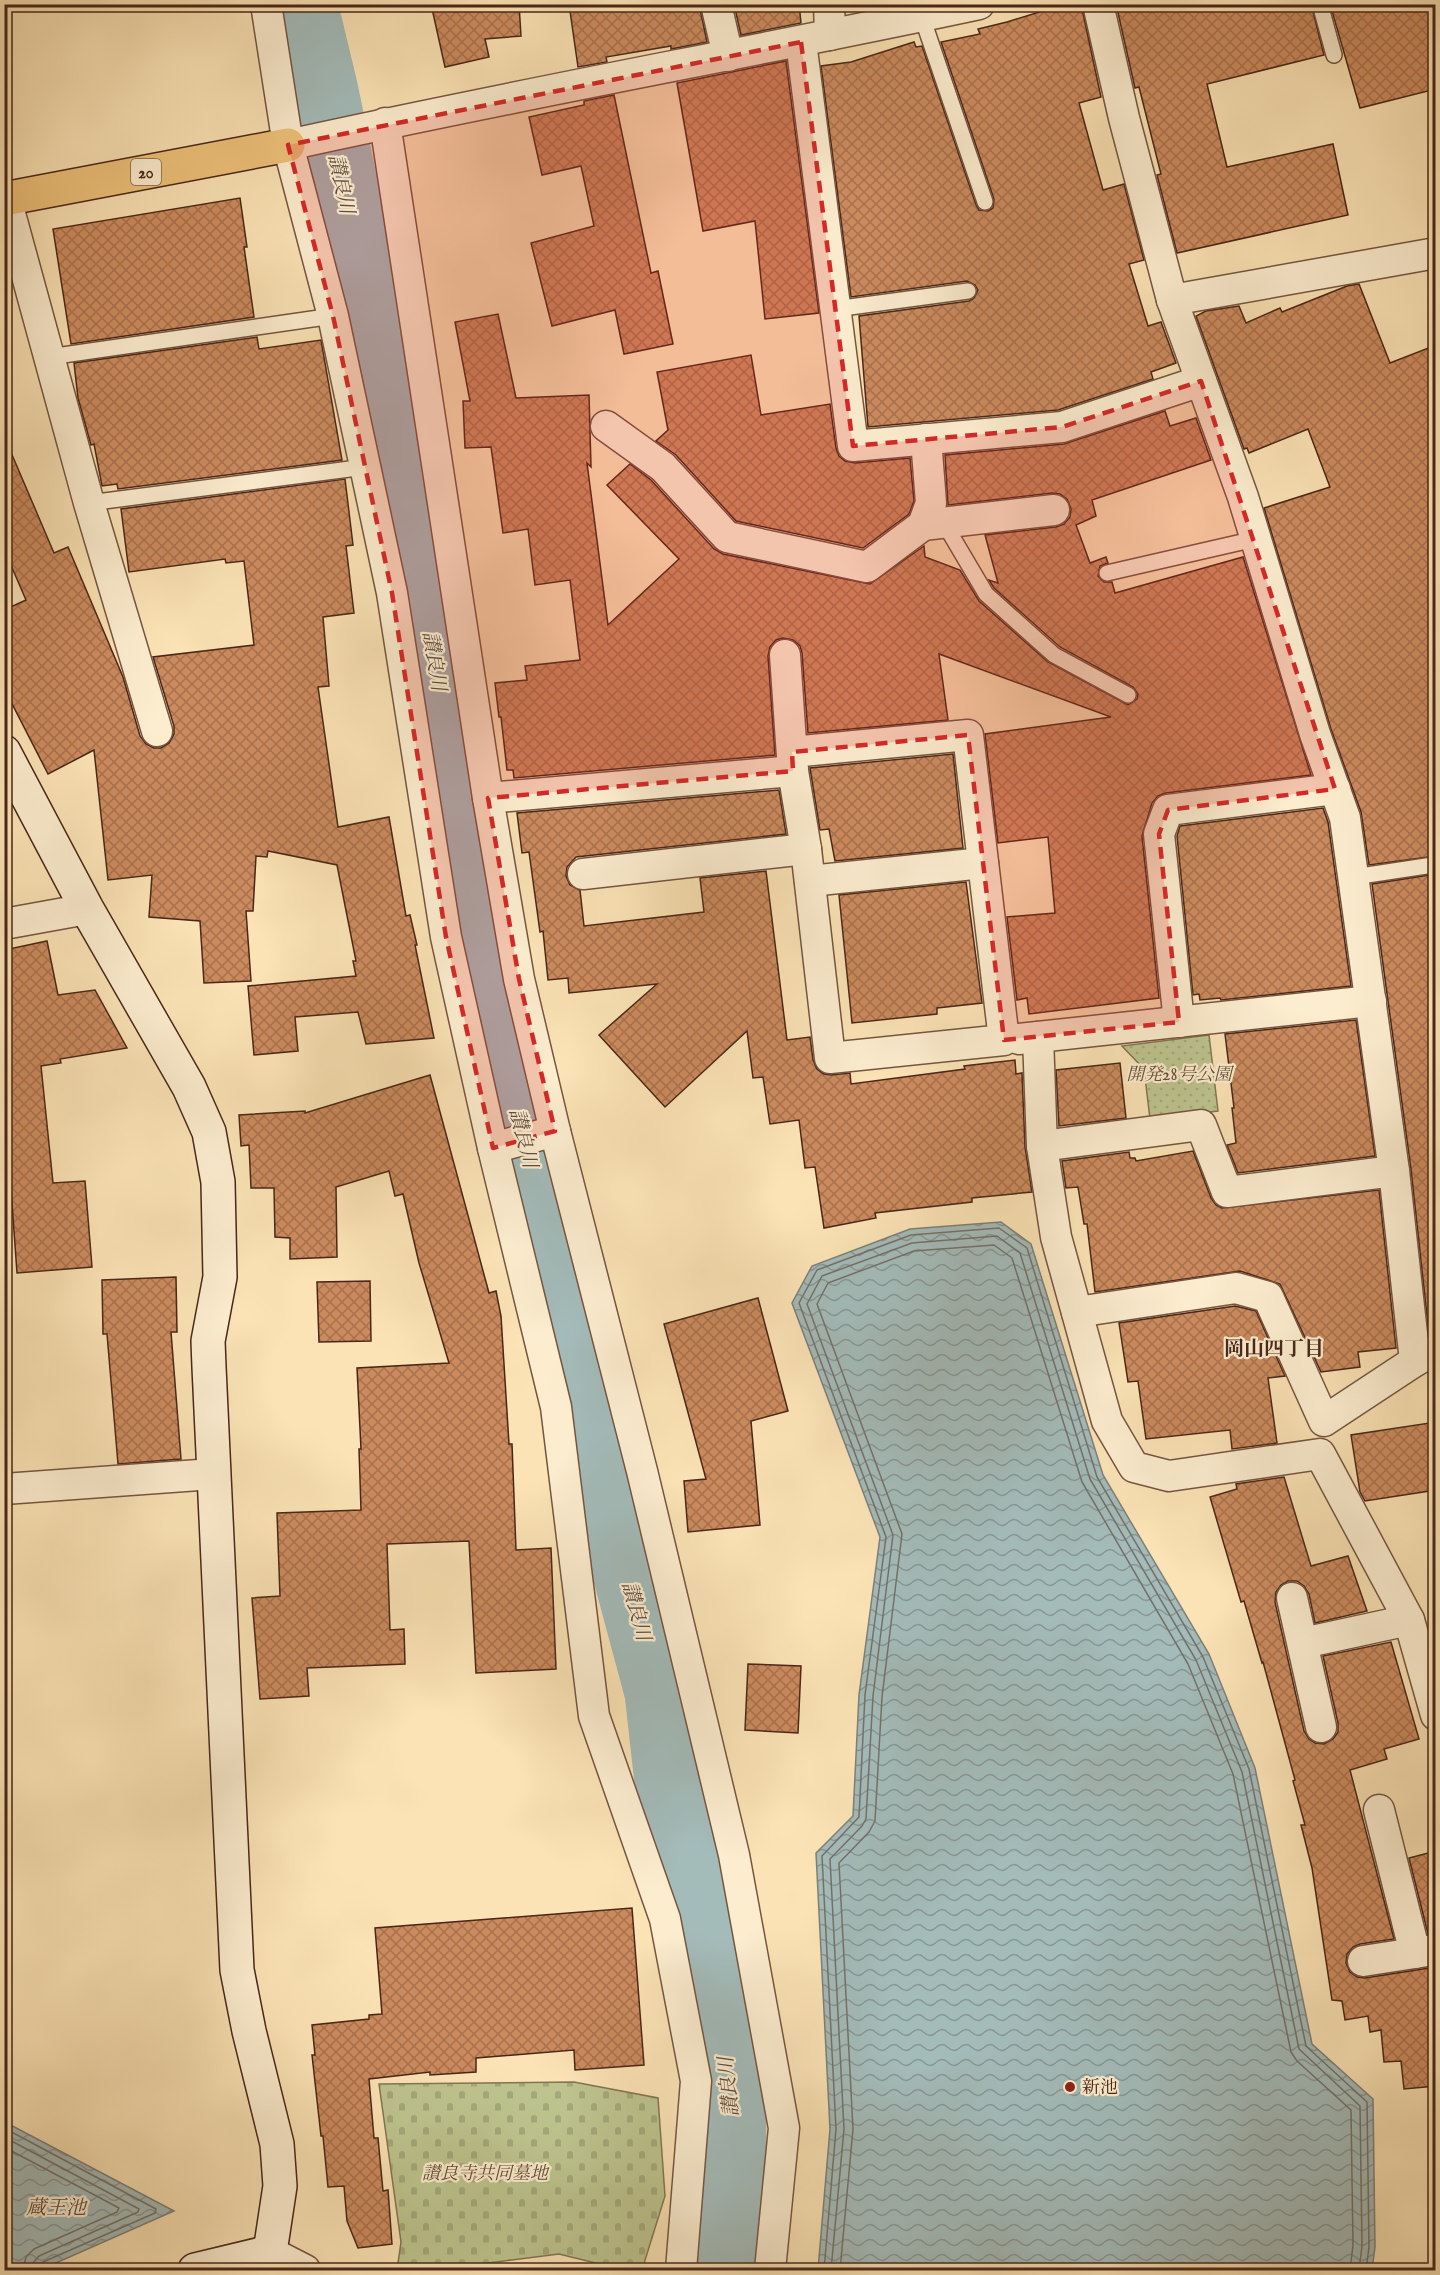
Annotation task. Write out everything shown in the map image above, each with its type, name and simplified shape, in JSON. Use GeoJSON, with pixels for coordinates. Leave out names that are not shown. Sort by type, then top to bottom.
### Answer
{"type":"FeatureCollection","features":[{"type":"Feature","properties":{"kind":"main road","name":"20"},"geometry":{"type":"LineString","coordinates":[[5,199],[288,145]]}},
{"type":"Feature","properties":{"kind":"street"},"geometry":{"type":"LineString","coordinates":[[266,4],[288,145],[333,316],[392,593],[446,937],[493,1148],[556,1407],[594,1716],[665,1919],[696,2081],[681,2271]]}},
{"type":"Feature","properties":{"kind":"street"},"geometry":{"type":"LineString","coordinates":[[716,4],[728,56]]}},
{"type":"Feature","properties":{"kind":"street"},"geometry":{"type":"LineString","coordinates":[[829,4],[830,35]]}},
{"type":"Feature","properties":{"kind":"street"},"geometry":{"type":"LineString","coordinates":[[288,145],[385,123],[801,42],[979,4]]}},
{"type":"Feature","properties":{"kind":"street"},"geometry":{"type":"LineString","coordinates":[[1098,4],[1124,118],[1172,300],[1243,497],[1315,734],[1345,818],[1394,1171],[1425,1355],[1324,1421]]}},
{"type":"Feature","properties":{"kind":"street"},"geometry":{"type":"LineString","coordinates":[[801,42],[853,446],[1062,427],[1201,381]]}},
{"type":"Feature","properties":{"kind":"street"},"geometry":{"type":"LineString","coordinates":[[385,123],[488,798],[519,980],[642,1471],[734,1855],[784,2128],[770,2271]]}},
{"type":"Feature","properties":{"kind":"street"},"geometry":{"type":"LineString","coordinates":[[5,199],[89,503],[157,731]]}},
{"type":"Feature","properties":{"kind":"street"},"geometry":{"type":"LineString","coordinates":[[1172,300],[1436,254]]}},
{"type":"Feature","properties":{"kind":"street"},"geometry":{"type":"LineString","coordinates":[[606,426],[663,467],[727,537],[867,567],[934,524],[1054,510]]}},
{"type":"Feature","properties":{"kind":"street"},"geometry":{"type":"LineString","coordinates":[[926,439],[934,524]]}},
{"type":"Feature","properties":{"kind":"street"},"geometry":{"type":"LineString","coordinates":[[785,655],[792,761],[806,849],[830,1058],[1371,1000]]}},
{"type":"Feature","properties":{"kind":"street"},"geometry":{"type":"LineString","coordinates":[[488,798],[792,761],[968,735],[1004,1040]]}},
{"type":"Feature","properties":{"kind":"street"},"geometry":{"type":"LineString","coordinates":[[4,752],[87,909],[189,1086],[209,1132],[218,1182],[220,1277],[208,1341],[213,1474],[237,1970],[249,2031],[277,2144],[280,2186],[266,2261]]}},
{"type":"Feature","properties":{"kind":"street"},"geometry":{"type":"LineString","coordinates":[[1179,1022],[1159,834],[1168,810],[1335,789]]}},
{"type":"Feature","properties":{"kind":"street"},"geometry":{"type":"LineString","coordinates":[[583,874],[806,849]]}},
{"type":"Feature","properties":{"kind":"street"},"geometry":{"type":"LineString","coordinates":[[810,881],[983,863]]}},
{"type":"Feature","properties":{"kind":"street"},"geometry":{"type":"LineString","coordinates":[[4,924],[87,909]]}},
{"type":"Feature","properties":{"kind":"street"},"geometry":{"type":"LineString","coordinates":[[1038,1037],[1042,1146],[1056,1237],[1107,1421],[1134,1467],[1169,1476],[1320,1454]]}},
{"type":"Feature","properties":{"kind":"street"},"geometry":{"type":"LineString","coordinates":[[1042,1146],[1201,1125],[1227,1192],[1394,1171]]}},
{"type":"Feature","properties":{"kind":"street"},"geometry":{"type":"LineString","coordinates":[[493,1148],[555,1131]]}},
{"type":"Feature","properties":{"kind":"street"},"geometry":{"type":"LineString","coordinates":[[1077,1312],[1236,1288],[1268,1297],[1324,1421],[1320,1454],[1409,1620],[1436,1715]]}},
{"type":"Feature","properties":{"kind":"street"},"geometry":{"type":"LineString","coordinates":[[4,1489],[213,1474]]}},
{"type":"Feature","properties":{"kind":"street"},"geometry":{"type":"LineString","coordinates":[[1292,1598],[1321,1726]]}},
{"type":"Feature","properties":{"kind":"street"},"geometry":{"type":"LineString","coordinates":[[1303,1643],[1409,1620]]}},
{"type":"Feature","properties":{"kind":"street"},"geometry":{"type":"LineString","coordinates":[[1363,1961],[1425,1952],[1379,1810]]}},
{"type":"Feature","properties":{"kind":"street"},"geometry":{"type":"LineString","coordinates":[[195,2271],[266,2261],[305,2271]]}},
{"type":"Feature","properties":{"kind":"lane"},"geometry":{"type":"LineString","coordinates":[[1320,4],[1334,55]]}},
{"type":"Feature","properties":{"kind":"lane"},"geometry":{"type":"LineString","coordinates":[[922,16],[984,202]]}},
{"type":"Feature","properties":{"kind":"lane"},"geometry":{"type":"LineString","coordinates":[[835,309],[968,291]]}},
{"type":"Feature","properties":{"kind":"lane"},"geometry":{"type":"LineString","coordinates":[[49,357],[333,316]]}},
{"type":"Feature","properties":{"kind":"lane"},"geometry":{"type":"LineString","coordinates":[[89,503],[365,467]]}},
{"type":"Feature","properties":{"kind":"lane"},"geometry":{"type":"LineString","coordinates":[[934,524],[986,594],[1054,655],[1128,695]]}},
{"type":"Feature","properties":{"kind":"lane"},"geometry":{"type":"LineString","coordinates":[[1107,573],[1255,539]]}},
{"type":"Feature","properties":{"kind":"lane"},"geometry":{"type":"LineString","coordinates":[[1354,878],[1433,865]]}},
{"type":"Feature","properties":{"kind":"highlighted area"},"geometry":{"type":"Polygon","coordinates":[[[801,42],[853,446],[1062,427],[1201,381],[1335,789],[1168,810],[1159,834],[1179,1022],[1004,1040],[968,735],[792,752],[793,771],[488,798],[519,979],[555,1131],[493,1148],[446,937],[392,593],[333,316],[288,145],[801,42]]]}},
{"type":"Feature","properties":{"kind":"green space","name":"開発28号公園"},"geometry":{"type":"Polygon","coordinates":[[[1209,1035],[1218,1111],[1150,1119],[1144,1069],[1122,1046],[1209,1035]]]}},
{"type":"Feature","properties":{"kind":"green space","name":"讃良寺共同墓地"},"geometry":{"type":"Polygon","coordinates":[[[574,2082],[658,2098],[665,2196],[642,2270],[624,2270],[559,2254],[434,2270],[397,2270],[401,2242],[379,2084],[574,2082]]]}},
{"type":"Feature","properties":{"kind":"water"},"geometry":{"type":"Polygon","coordinates":[[[1001,1222],[1031,1244],[1103,1475],[1209,1654],[1255,1768],[1312,2044],[1373,2099],[1375,2247],[1372,2270],[818,2270],[830,2129],[816,1853],[853,1816],[859,1695],[880,1537],[792,1303],[812,1266],[910,1229],[1001,1222]]]}},
{"type":"Feature","properties":{"kind":"water","name":"蔵王池"},"geometry":{"type":"Polygon","coordinates":[[[4,2122],[174,2211],[40,2270],[5,2270],[4,2122]]]}},
{"type":"Feature","properties":{"kind":"building"},"geometry":{"type":"Polygon","coordinates":[[[431,4],[519,4],[521,36],[485,39],[489,57],[445,67],[431,4]]]}},
{"type":"Feature","properties":{"kind":"building"},"geometry":{"type":"Polygon","coordinates":[[[569,4],[595,4],[595,8],[618,4],[699,4],[707,42],[606,57],[607,62],[578,67],[569,4]]]}},
{"type":"Feature","properties":{"kind":"building"},"geometry":{"type":"Polygon","coordinates":[[[734,4],[799,4],[801,23],[741,35],[734,4]]]}},
{"type":"Feature","properties":{"kind":"building"},"geometry":{"type":"Polygon","coordinates":[[[1065,4],[1081,4],[1101,97],[1079,103],[1103,190],[1124,184],[1144,260],[1129,264],[1148,326],[1161,322],[1176,363],[1151,372],[1153,379],[1058,410],[868,427],[859,316],[969,301],[974,298],[978,290],[975,285],[967,281],[851,297],[821,66],[851,62],[914,42],[916,47],[922,46],[976,205],[979,210],[988,211],[993,208],[994,199],[941,42],[980,34],[978,29],[1065,4]]]}},
{"type":"Feature","properties":{"kind":"building"},"geometry":{"type":"Polygon","coordinates":[[[1116,4],[1311,4],[1324,55],[1207,84],[1227,167],[1333,144],[1348,215],[1177,253],[1157,175],[1161,174],[1139,87],[1135,88],[1116,4]]]}},
{"type":"Feature","properties":{"kind":"building"},"geometry":{"type":"Polygon","coordinates":[[[1330,4],[1436,4],[1436,89],[1360,108],[1330,4]]]}},
{"type":"Feature","properties":{"kind":"building"},"geometry":{"type":"Polygon","coordinates":[[[786,61],[819,313],[765,319],[755,221],[703,231],[677,83],[786,61]]]}},
{"type":"Feature","properties":{"kind":"building"},"geometry":{"type":"Polygon","coordinates":[[[614,95],[651,273],[658,271],[673,344],[624,354],[615,310],[552,326],[531,243],[594,226],[581,166],[542,175],[529,117],[584,105],[584,101],[614,95]]]}},
{"type":"Feature","properties":{"kind":"building"},"geometry":{"type":"Polygon","coordinates":[[[240,198],[254,317],[71,344],[53,229],[240,198]]]}},
{"type":"Feature","properties":{"kind":"building"},"geometry":{"type":"Polygon","coordinates":[[[1359,284],[1390,363],[1436,345],[1436,856],[1369,865],[1361,812],[1331,729],[1264,508],[1330,487],[1308,429],[1249,453],[1247,448],[1244,449],[1196,316],[1206,311],[1239,306],[1246,323],[1280,308],[1282,312],[1347,286],[1359,284]]]}},
{"type":"Feature","properties":{"kind":"building"},"geometry":{"type":"Polygon","coordinates":[[[498,314],[516,398],[589,395],[591,467],[587,463],[608,625],[679,559],[607,485],[630,464],[651,480],[714,549],[723,554],[870,584],[924,546],[925,557],[960,570],[979,601],[1048,662],[1128,705],[1137,699],[1138,694],[1133,687],[1060,647],[994,588],[989,580],[998,583],[985,535],[1056,527],[1064,524],[1070,517],[1071,509],[1067,499],[1060,494],[1052,493],[948,505],[945,455],[1064,444],[1165,411],[1170,426],[1196,418],[1211,460],[1092,500],[1096,516],[1076,525],[1090,563],[1106,557],[1108,563],[1100,566],[1098,576],[1104,582],[1112,582],[1115,593],[1243,557],[1311,775],[1166,793],[1158,796],[1152,803],[1142,836],[1159,998],[1029,1014],[1027,998],[1017,1000],[1007,917],[1055,913],[1048,837],[998,843],[985,734],[1111,717],[939,654],[948,720],[808,733],[802,653],[800,646],[793,640],[783,638],[776,640],[770,647],[768,656],[775,755],[514,778],[513,770],[507,770],[495,683],[527,680],[525,666],[580,660],[570,580],[535,585],[528,529],[503,533],[491,447],[465,448],[463,401],[470,401],[455,322],[498,314]]]}},
{"type":"Feature","properties":{"kind":"building"},"geometry":{"type":"Polygon","coordinates":[[[257,337],[259,349],[321,340],[342,460],[118,489],[117,484],[102,486],[94,444],[91,445],[78,398],[74,363],[257,337]]]}},
{"type":"Feature","properties":{"kind":"building"},"geometry":{"type":"Polygon","coordinates":[[[751,355],[761,415],[830,404],[836,448],[839,456],[845,461],[855,463],[910,458],[914,501],[909,514],[863,548],[736,521],[676,455],[656,441],[668,430],[657,372],[751,355]]]}},
{"type":"Feature","properties":{"kind":"building"},"geometry":{"type":"Polygon","coordinates":[[[4,436],[54,553],[68,547],[123,677],[140,736],[146,744],[154,748],[161,748],[169,743],[174,734],[174,726],[153,657],[254,645],[244,561],[226,563],[225,559],[129,572],[121,509],[345,479],[353,545],[346,546],[354,613],[323,617],[329,686],[318,687],[338,827],[389,817],[406,916],[410,915],[417,945],[415,945],[434,1038],[366,1044],[358,1012],[295,1017],[298,1051],[254,1055],[248,986],[356,976],[353,961],[356,961],[337,865],[268,851],[267,857],[256,856],[253,911],[246,911],[251,981],[204,983],[200,921],[149,917],[152,875],[108,880],[94,750],[48,774],[4,688],[4,610],[26,600],[4,549],[4,436]]]}},
{"type":"Feature","properties":{"kind":"building"},"geometry":{"type":"Polygon","coordinates":[[[953,754],[963,848],[835,861],[829,829],[820,830],[810,768],[953,754]]]}},
{"type":"Feature","properties":{"kind":"building"},"geometry":{"type":"Polygon","coordinates":[[[779,790],[786,834],[576,857],[567,867],[566,876],[570,885],[580,890],[584,926],[704,912],[700,878],[766,871],[787,1040],[810,1037],[813,1060],[817,1069],[824,1074],[831,1075],[850,1073],[851,1084],[1015,1060],[1016,1074],[1022,1073],[1025,1147],[1032,1192],[972,1198],[972,1202],[875,1213],[876,1218],[824,1228],[815,1167],[805,1168],[799,1120],[770,1124],[763,1077],[753,1078],[747,1031],[665,1107],[599,1035],[657,984],[569,993],[568,978],[548,980],[543,931],[540,932],[529,852],[522,853],[517,813],[779,790]]]}},
{"type":"Feature","properties":{"kind":"building"},"geometry":{"type":"Polygon","coordinates":[[[1323,808],[1328,822],[1351,986],[1221,1000],[1220,998],[1200,1000],[1199,994],[1193,995],[1177,836],[1180,826],[1323,808]]]}},
{"type":"Feature","properties":{"kind":"building"},"geometry":{"type":"Polygon","coordinates":[[[1436,874],[1436,1333],[1429,1334],[1411,1169],[1372,884],[1436,874]]]}},
{"type":"Feature","properties":{"kind":"building"},"geometry":{"type":"Polygon","coordinates":[[[966,882],[982,1003],[937,1008],[937,1014],[852,1023],[839,895],[966,882]]]}},
{"type":"Feature","properties":{"kind":"building"},"geometry":{"type":"Polygon","coordinates":[[[47,941],[58,995],[95,990],[127,1048],[60,1059],[61,1063],[41,1066],[53,1183],[85,1181],[92,1267],[17,1273],[10,1175],[4,1176],[4,950],[47,941]]]}},
{"type":"Feature","properties":{"kind":"building"},"geometry":{"type":"Polygon","coordinates":[[[1356,1020],[1375,1156],[1238,1173],[1227,1145],[1236,1143],[1225,1034],[1356,1020]]]}},
{"type":"Feature","properties":{"kind":"building"},"geometry":{"type":"Polygon","coordinates":[[[1120,1063],[1126,1118],[1059,1126],[1056,1070],[1120,1063]]]}},
{"type":"Feature","properties":{"kind":"building"},"geometry":{"type":"Polygon","coordinates":[[[430,1075],[489,1293],[496,1291],[501,1316],[509,1444],[512,1444],[516,1550],[551,1548],[556,1669],[476,1673],[469,1541],[387,1544],[390,1630],[404,1629],[405,1664],[307,1668],[309,1696],[260,1699],[252,1598],[280,1596],[277,1513],[361,1510],[357,1368],[449,1363],[419,1263],[403,1194],[395,1196],[389,1171],[336,1187],[337,1257],[290,1259],[290,1238],[275,1237],[274,1188],[251,1188],[249,1145],[241,1146],[239,1115],[305,1111],[305,1113],[430,1075]]]}},
{"type":"Feature","properties":{"kind":"building"},"geometry":{"type":"Polygon","coordinates":[[[1193,1151],[1211,1198],[1216,1205],[1222,1208],[1379,1190],[1396,1348],[1358,1352],[1360,1367],[1321,1372],[1280,1284],[1240,1271],[1095,1292],[1087,1224],[1084,1224],[1078,1187],[1066,1188],[1062,1161],[1129,1152],[1130,1158],[1135,1158],[1136,1161],[1193,1151]]]}},
{"type":"Feature","properties":{"kind":"building"},"geometry":{"type":"Polygon","coordinates":[[[176,1277],[177,1332],[171,1332],[181,1459],[118,1464],[107,1334],[103,1334],[102,1280],[176,1277]]]}},
{"type":"Feature","properties":{"kind":"building"},"geometry":{"type":"Polygon","coordinates":[[[370,1281],[371,1341],[319,1342],[317,1282],[370,1281]]]}},
{"type":"Feature","properties":{"kind":"building"},"geometry":{"type":"Polygon","coordinates":[[[758,1298],[788,1411],[751,1421],[760,1525],[688,1532],[684,1481],[706,1479],[664,1324],[758,1298]]]}},
{"type":"Feature","properties":{"kind":"building"},"geometry":{"type":"Polygon","coordinates":[[[1235,1306],[1256,1311],[1285,1376],[1268,1378],[1277,1443],[1232,1449],[1230,1430],[1146,1439],[1138,1381],[1128,1382],[1119,1323],[1235,1306]]]}},
{"type":"Feature","properties":{"kind":"building"},"geometry":{"type":"Polygon","coordinates":[[[1436,1422],[1436,1490],[1365,1501],[1360,1492],[1351,1435],[1436,1422]]]}},
{"type":"Feature","properties":{"kind":"building"},"geometry":{"type":"Polygon","coordinates":[[[1284,1477],[1311,1566],[1348,1556],[1367,1611],[1315,1623],[1309,1594],[1304,1586],[1297,1581],[1288,1581],[1276,1592],[1275,1602],[1304,1731],[1315,1743],[1324,1744],[1333,1739],[1338,1732],[1323,1656],[1391,1642],[1419,1739],[1384,1749],[1387,1759],[1350,1770],[1394,1939],[1353,1947],[1347,1954],[1346,1963],[1350,1972],[1357,1977],[1365,1978],[1436,1967],[1436,2086],[1404,2089],[1401,2061],[1384,2062],[1381,2030],[1370,2032],[1368,2016],[1345,2020],[1342,2001],[1332,2000],[1312,1868],[1301,1825],[1305,1825],[1293,1781],[1295,1780],[1263,1662],[1244,1601],[1241,1602],[1210,1497],[1237,1489],[1236,1484],[1284,1477]]]}},
{"type":"Feature","properties":{"kind":"building"},"geometry":{"type":"Polygon","coordinates":[[[748,1664],[801,1666],[798,1733],[745,1730],[748,1664]]]}},
{"type":"Feature","properties":{"kind":"building"},"geometry":{"type":"Polygon","coordinates":[[[1436,1851],[1436,1933],[1428,1934],[1409,1858],[1436,1851]]]}},
{"type":"Feature","properties":{"kind":"building"},"geometry":{"type":"Polygon","coordinates":[[[632,1908],[644,2065],[575,2070],[574,2050],[476,2058],[476,2072],[430,2075],[430,2072],[369,2079],[374,2138],[378,2138],[383,2191],[388,2190],[392,2244],[358,2248],[347,2221],[344,2186],[328,2187],[312,2055],[315,2055],[312,2025],[369,2019],[369,2015],[382,2014],[375,1928],[632,1908]]]}},
{"type":"Feature","properties":{"kind":"waterway","name":"讃良川"},"geometry":{"type":"LineString","coordinates":[[303,4],[323,87],[406,485],[494,1024],[516,1100],[554,1256],[609,1506],[659,1692],[669,1782],[709,1948],[732,2100],[730,2270]]}},
{"type":"Feature","properties":{"kind":"place","name":"新池"},"geometry":{"type":"Point","coordinates":[1070,2087]}},
{"type":"Feature","properties":{"kind":"district","name":"岡山四丁目"},"geometry":{"type":"Point","coordinates":[1274,1348]}}]}
